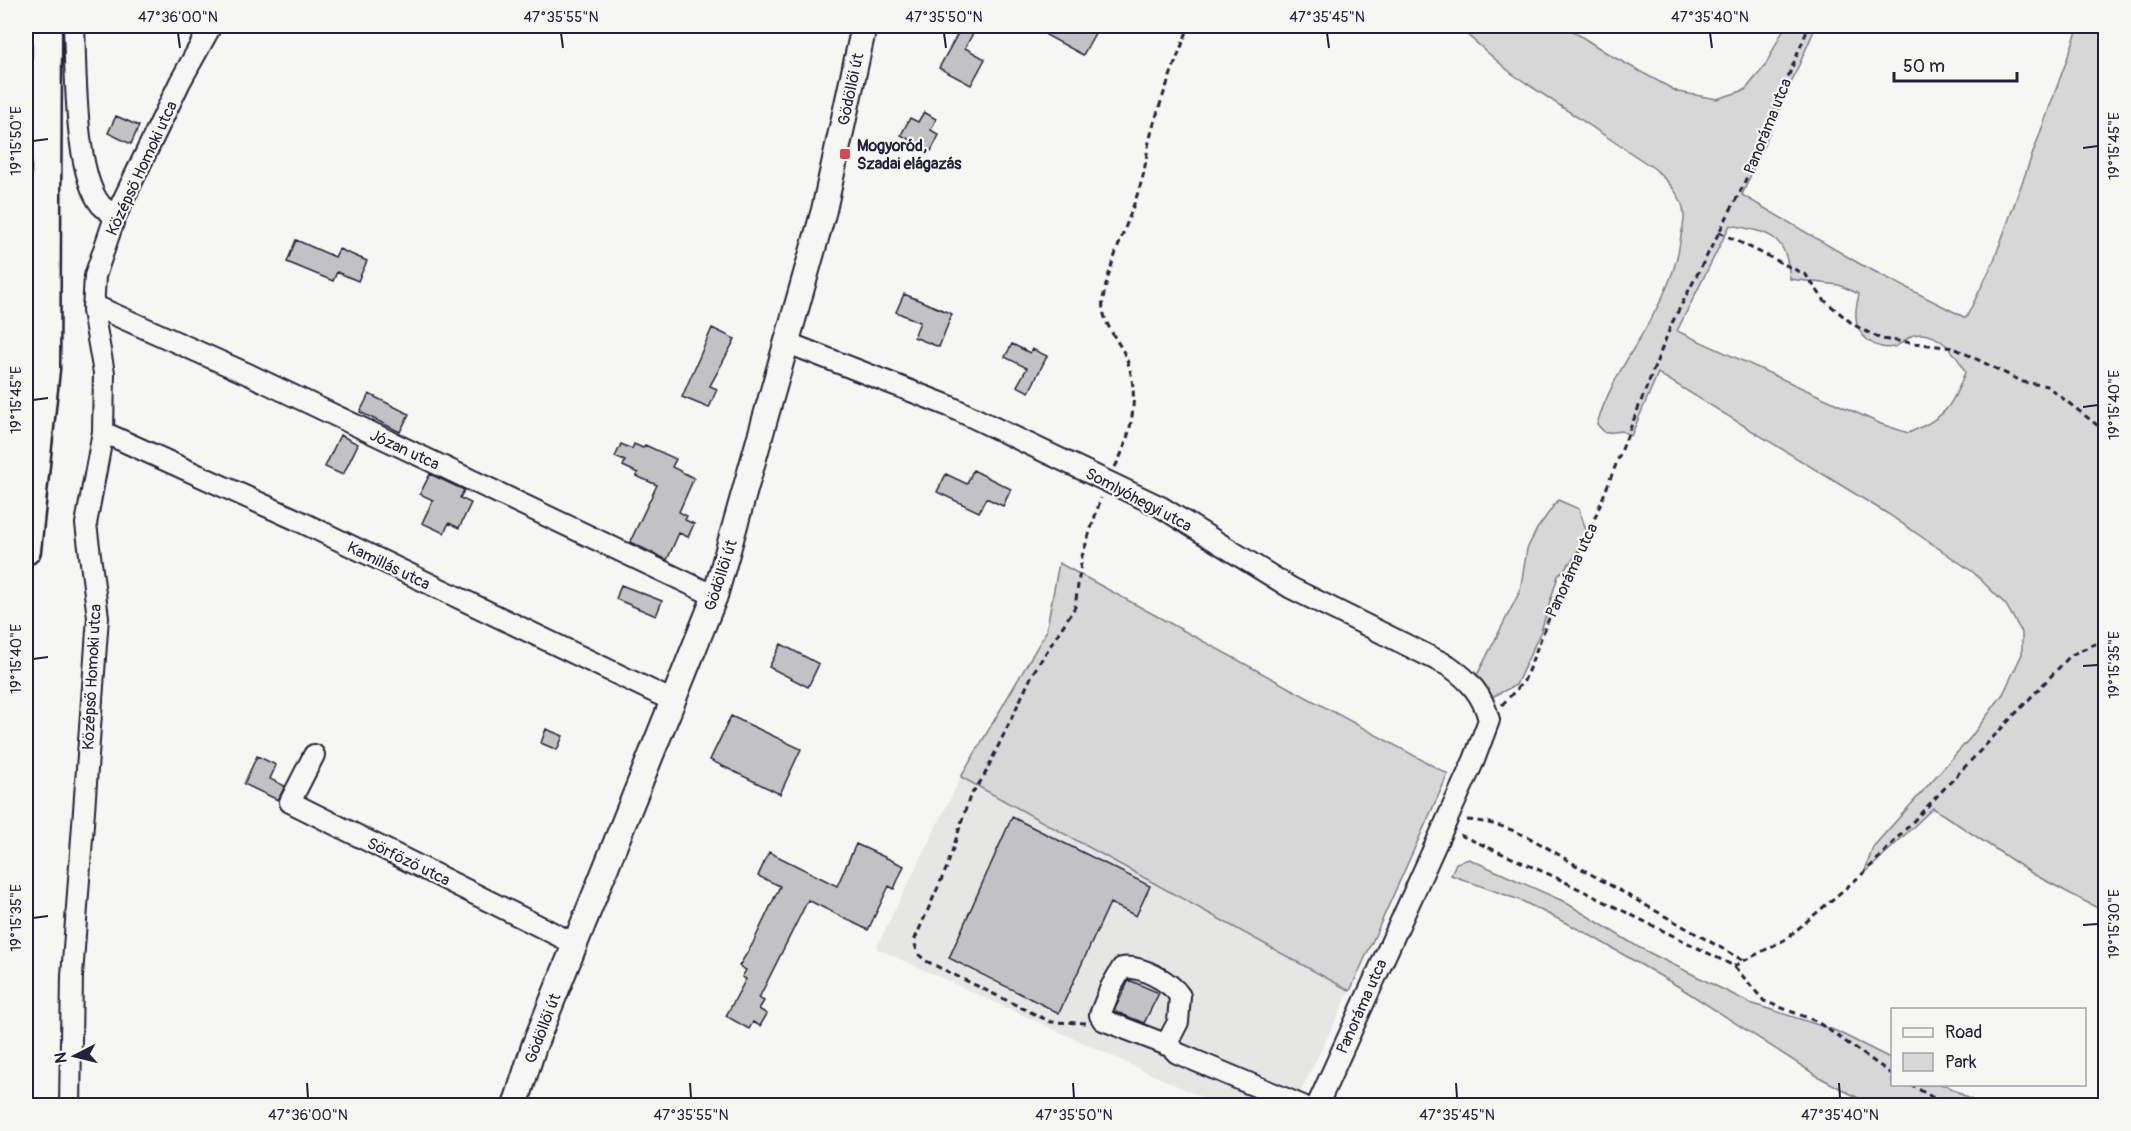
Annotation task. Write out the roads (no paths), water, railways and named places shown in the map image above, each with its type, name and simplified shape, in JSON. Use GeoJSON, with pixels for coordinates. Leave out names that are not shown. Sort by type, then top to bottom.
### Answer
{"type":"FeatureCollection","features":[{"type":"Feature","properties":{"kind":"highway"},"geometry":{"type":"LineString","coordinates":[[26,550],[45,369],[47,26]]}},
{"type":"Feature","properties":{"kind":"main road","name":"Gödöllői út"},"geometry":{"type":"LineString","coordinates":[[514,1106],[534,1046],[715,596],[824,210],[864,26]]}},
{"type":"Feature","properties":{"kind":"street"},"geometry":{"type":"LineString","coordinates":[[74,26],[78,118],[88,177],[100,204],[115,217]]}},
{"type":"Feature","properties":{"kind":"street","name":"Középső Homoki utca"},"geometry":{"type":"LineString","coordinates":[[70,1106],[72,976],[98,616],[86,524],[103,432],[104,373],[93,305],[95,276],[115,217],[180,82],[211,26]]}},
{"type":"Feature","properties":{"kind":"street","name":"Józan utca"},"geometry":{"type":"LineString","coordinates":[[93,305],[250,375],[715,596]]}},
{"type":"Feature","properties":{"kind":"street","name":"Somlyóhegyi utca"},"geometry":{"type":"LineString","coordinates":[[788,344],[949,406],[1161,507],[1291,588],[1449,666],[1478,692],[1489,720]]}},
{"type":"Feature","properties":{"kind":"street","name":"Kamillás utca"},"geometry":{"type":"LineString","coordinates":[[103,432],[295,519],[673,701]]}},
{"type":"Feature","properties":{"kind":"street","name":"Panoráma utca"},"geometry":{"type":"LineString","coordinates":[[1317,1106],[1474,760],[1489,720]]}},
{"type":"Feature","properties":{"kind":"street","name":"Sörfőző utca"},"geometry":{"type":"LineString","coordinates":[[314,755],[290,802],[575,944]]}},
{"type":"Feature","properties":{"kind":"street"},"geometry":{"type":"LineString","coordinates":[[1166,1045],[1178,1022],[1180,996],[1175,988],[1144,972],[1132,967],[1122,968],[1110,987],[1102,1018],[1166,1045],[1177,1053],[1303,1106]]}},
{"type":"Feature","properties":{"kind":"place","name":"Mogyoród, Szadai elágazás"},"geometry":{"type":"Point","coordinates":[845,154]}}]}
